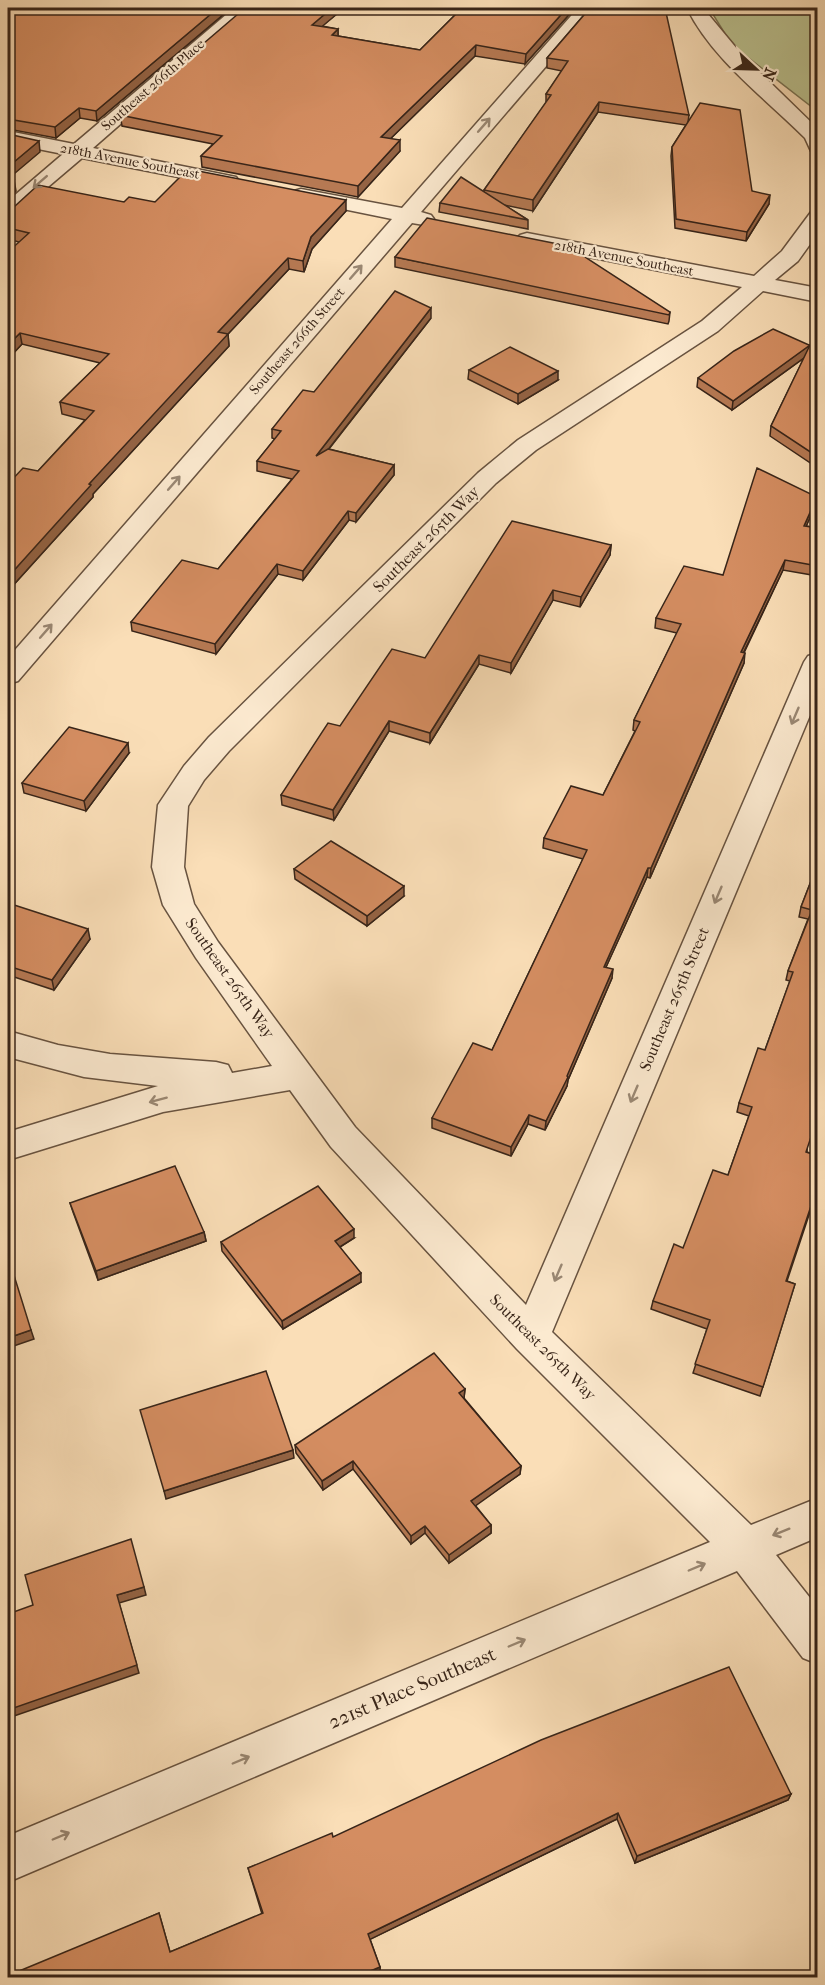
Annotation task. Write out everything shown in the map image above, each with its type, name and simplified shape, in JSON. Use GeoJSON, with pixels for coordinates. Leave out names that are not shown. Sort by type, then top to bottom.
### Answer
{"type":"FeatureCollection","features":[{"type":"Feature","properties":{"kind":"street","name":"Southeast 266th Place"},"geometry":{"type":"LineString","coordinates":[[8,211],[244,8]]}},
{"type":"Feature","properties":{"kind":"street","name":"Southeast 266th Street"},"geometry":{"type":"LineString","coordinates":[[8,675],[587,8]]}},
{"type":"Feature","properties":{"kind":"street"},"geometry":{"type":"LineString","coordinates":[[695,8],[722,44],[816,140]]}},
{"type":"Feature","properties":{"kind":"street","name":"218th Avenue Southeast"},"geometry":{"type":"LineString","coordinates":[[8,137],[253,186]]}},
{"type":"Feature","properties":{"kind":"street"},"geometry":{"type":"LineString","coordinates":[[276,190],[440,222]]}},
{"type":"Feature","properties":{"kind":"street","name":"Southeast 265th Way"},"geometry":{"type":"LineString","coordinates":[[818,216],[790,256],[710,326],[527,445],[487,478],[219,744],[194,773],[173,805],[168,867],[179,905],[207,950],[343,1137],[531,1337],[744,1547],[818,1643]]}},
{"type":"Feature","properties":{"kind":"street","name":"218th Avenue Southeast"},"geometry":{"type":"LineString","coordinates":[[508,236],[818,295]]}},
{"type":"Feature","properties":{"kind":"street","name":"Southeast 265th Street"},"geometry":{"type":"LineString","coordinates":[[531,1337],[818,662]]}},
{"type":"Feature","properties":{"kind":"street"},"geometry":{"type":"LineString","coordinates":[[8,1044],[34,1053],[124,1069],[178,1074],[298,1075]]}},
{"type":"Feature","properties":{"kind":"street"},"geometry":{"type":"LineString","coordinates":[[8,1146],[163,1098],[298,1075]]}},
{"type":"Feature","properties":{"kind":"street","name":"221st Place Southeast"},"geometry":{"type":"LineString","coordinates":[[8,1859],[818,1517]]}},
{"type":"Feature","properties":{"kind":"green space"},"geometry":{"type":"Polygon","coordinates":[[[709,8],[817,8],[817,111],[732,45],[709,8]]]}},
{"type":"Feature","properties":{"kind":"building"},"geometry":{"type":"Polygon","coordinates":[[[8,8],[218,8],[96,111],[79,108],[55,127],[8,119],[8,8]]]}},
{"type":"Feature","properties":{"kind":"building"},"geometry":{"type":"Polygon","coordinates":[[[245,8],[332,8],[312,25],[338,29],[332,35],[420,50],[462,8],[567,8],[526,54],[476,45],[381,137],[400,140],[358,186],[201,156],[222,136],[120,115],[245,8]]]}},
{"type":"Feature","properties":{"kind":"building"},"geometry":{"type":"Polygon","coordinates":[[[590,8],[665,8],[689,115],[599,102],[533,200],[484,190],[551,95],[546,94],[568,61],[547,58],[590,8]]]}},
{"type":"Feature","properties":{"kind":"building"},"geometry":{"type":"Polygon","coordinates":[[[700,103],[740,110],[752,191],[770,195],[747,232],[676,219],[672,147],[700,103]]]}},
{"type":"Feature","properties":{"kind":"building"},"geometry":{"type":"Polygon","coordinates":[[[8,134],[39,141],[8,167],[8,134]]]}},
{"type":"Feature","properties":{"kind":"building"},"geometry":{"type":"Polygon","coordinates":[[[188,169],[346,200],[311,237],[303,261],[288,258],[218,332],[228,334],[89,484],[91,485],[8,577],[8,484],[23,468],[38,471],[94,411],[60,402],[109,354],[20,333],[8,345],[8,252],[29,233],[8,228],[8,207],[15,206],[38,185],[124,202],[129,197],[155,202],[188,169]]]}},
{"type":"Feature","properties":{"kind":"building"},"geometry":{"type":"Polygon","coordinates":[[[461,177],[528,220],[440,203],[461,177]]]}},
{"type":"Feature","properties":{"kind":"building"},"geometry":{"type":"Polygon","coordinates":[[[8,179],[14,180],[8,187],[8,179]]]}},
{"type":"Feature","properties":{"kind":"building"},"geometry":{"type":"Polygon","coordinates":[[[427,218],[568,246],[670,312],[669,315],[395,257],[427,218]]]}},
{"type":"Feature","properties":{"kind":"building"},"geometry":{"type":"Polygon","coordinates":[[[395,291],[431,308],[316,456],[328,449],[394,465],[356,513],[348,511],[303,571],[277,564],[215,644],[131,622],[182,560],[218,569],[299,471],[257,461],[281,431],[272,429],[303,390],[314,392],[395,291]]]}},
{"type":"Feature","properties":{"kind":"building"},"geometry":{"type":"Polygon","coordinates":[[[773,329],[810,345],[733,401],[698,378],[734,351],[773,329]]]}},
{"type":"Feature","properties":{"kind":"building"},"geometry":{"type":"Polygon","coordinates":[[[810,345],[818,349],[818,457],[771,426],[810,345]]]}},
{"type":"Feature","properties":{"kind":"building"},"geometry":{"type":"Polygon","coordinates":[[[510,347],[558,371],[518,394],[469,370],[510,347]]]}},
{"type":"Feature","properties":{"kind":"building"},"geometry":{"type":"Polygon","coordinates":[[[757,468],[817,497],[804,526],[818,528],[818,566],[785,560],[741,652],[745,653],[651,868],[648,868],[604,967],[613,969],[568,1077],[546,1121],[529,1115],[511,1147],[432,1118],[473,1043],[492,1050],[587,850],[544,838],[571,786],[603,795],[640,722],[634,720],[681,624],[656,618],[684,566],[723,575],[757,468]]]}},
{"type":"Feature","properties":{"kind":"building"},"geometry":{"type":"Polygon","coordinates":[[[512,521],[611,545],[581,597],[553,590],[511,663],[479,655],[430,733],[389,721],[333,810],[281,795],[328,723],[340,726],[392,649],[425,658],[512,521]]]}},
{"type":"Feature","properties":{"kind":"building"},"geometry":{"type":"Polygon","coordinates":[[[69,727],[128,743],[84,801],[22,783],[69,727]]]}},
{"type":"Feature","properties":{"kind":"building"},"geometry":{"type":"Polygon","coordinates":[[[331,841],[404,886],[367,916],[294,869],[331,841]]]}},
{"type":"Feature","properties":{"kind":"building"},"geometry":{"type":"Polygon","coordinates":[[[818,863],[818,1116],[806,1152],[818,1156],[818,1205],[812,1203],[786,1281],[795,1284],[763,1387],[695,1364],[710,1320],[653,1301],[674,1244],[683,1248],[713,1170],[728,1175],[752,1107],[739,1103],[758,1048],[765,1050],[793,972],[788,971],[812,910],[801,907],[818,863]]]}},
{"type":"Feature","properties":{"kind":"building"},"geometry":{"type":"Polygon","coordinates":[[[8,903],[88,929],[52,980],[8,966],[8,903]]]}},
{"type":"Feature","properties":{"kind":"building"},"geometry":{"type":"Polygon","coordinates":[[[175,1166],[204,1232],[96,1271],[70,1203],[175,1166]]]}},
{"type":"Feature","properties":{"kind":"building"},"geometry":{"type":"Polygon","coordinates":[[[318,1186],[354,1229],[335,1241],[361,1273],[282,1321],[221,1242],[318,1186]]]}},
{"type":"Feature","properties":{"kind":"building"},"geometry":{"type":"Polygon","coordinates":[[[8,1256],[31,1330],[8,1338],[8,1256]]]}},
{"type":"Feature","properties":{"kind":"building"},"geometry":{"type":"Polygon","coordinates":[[[434,1353],[465,1389],[459,1393],[521,1466],[471,1501],[491,1525],[449,1555],[425,1526],[411,1536],[353,1461],[322,1481],[295,1445],[434,1353]]]}},
{"type":"Feature","properties":{"kind":"building"},"geometry":{"type":"Polygon","coordinates":[[[266,1371],[293,1450],[164,1491],[140,1410],[266,1371]]]}},
{"type":"Feature","properties":{"kind":"building"},"geometry":{"type":"Polygon","coordinates":[[[131,1539],[144,1587],[117,1595],[137,1665],[8,1710],[8,1614],[33,1605],[25,1575],[131,1539]]]}},
{"type":"Feature","properties":{"kind":"building"},"geometry":{"type":"Polygon","coordinates":[[[729,1667],[791,1794],[637,1856],[618,1813],[368,1934],[380,1967],[356,1977],[13,1977],[12,1974],[159,1913],[170,1952],[263,1913],[248,1868],[332,1833],[333,1837],[541,1740],[729,1667]]]}}]}
